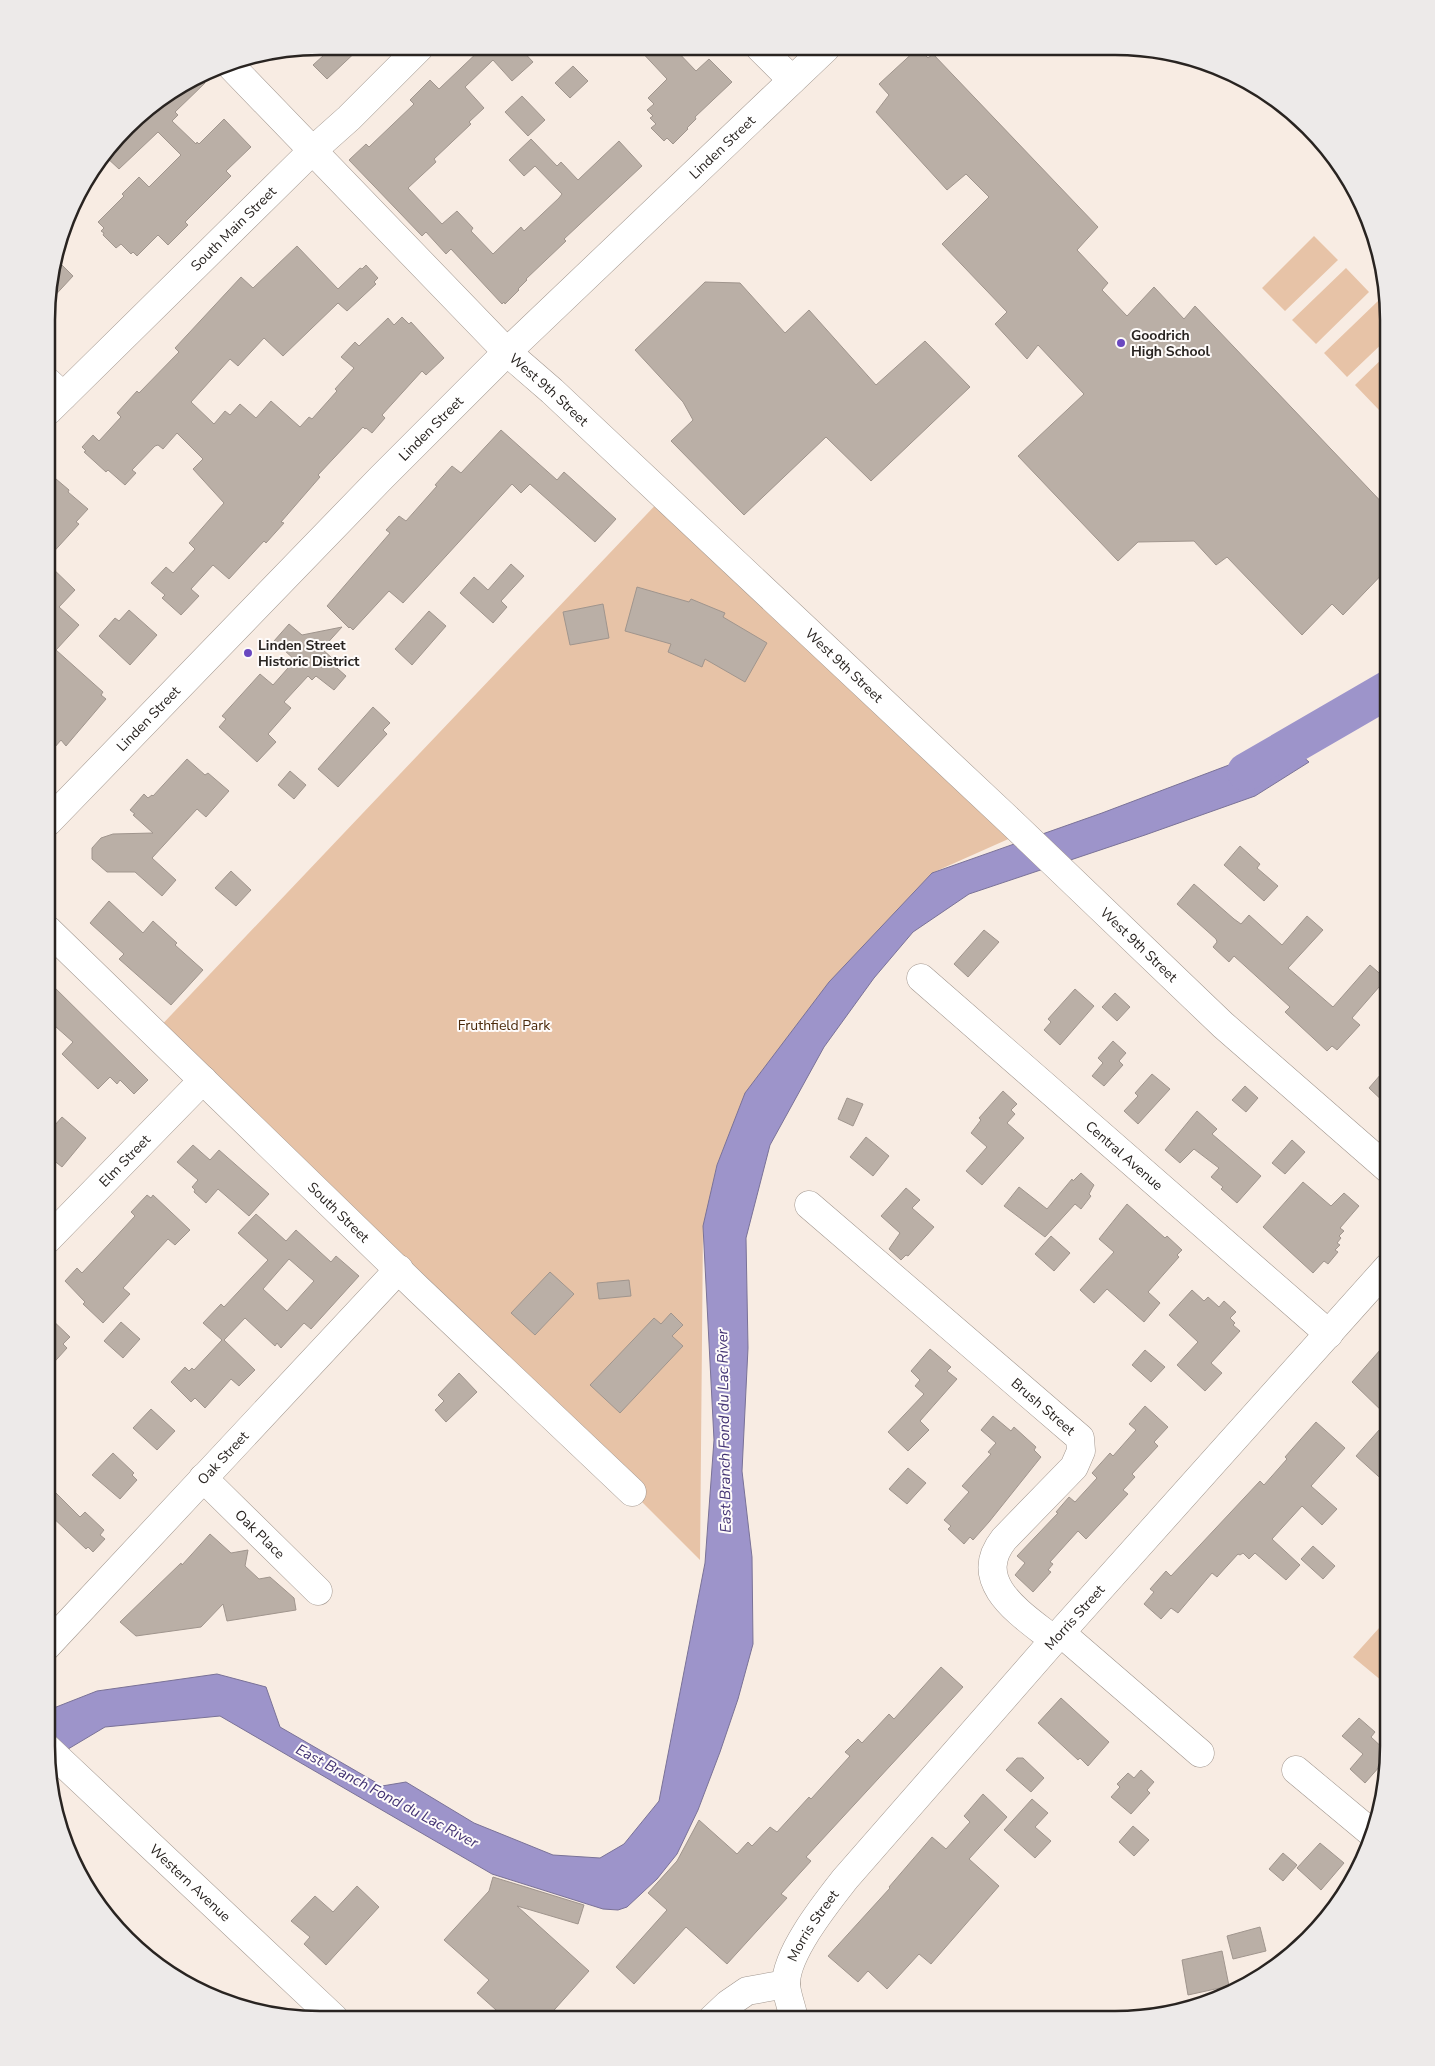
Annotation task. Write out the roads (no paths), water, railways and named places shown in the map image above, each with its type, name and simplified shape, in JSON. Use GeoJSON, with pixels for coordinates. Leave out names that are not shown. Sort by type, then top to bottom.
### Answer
{"type":"FeatureCollection","features":[{"type":"Feature","properties":{"kind":"street","name":"South Main Street"},"geometry":{"type":"LineString","coordinates":[[55,394],[349,118],[411,55]]}},
{"type":"Feature","properties":{"kind":"street"},"geometry":{"type":"LineString","coordinates":[[767,55],[792,80]]}},
{"type":"Feature","properties":{"kind":"street","name":"Linden Street"},"geometry":{"type":"LineString","coordinates":[[55,815],[381,478],[507,352],[819,55]]}},
{"type":"Feature","properties":{"kind":"street","name":"West 9th Street"},"geometry":{"type":"LineString","coordinates":[[234,69],[507,352],[552,391],[1011,822],[1223,1025],[1380,1162]]}},
{"type":"Feature","properties":{"kind":"street","name":"South Street"},"geometry":{"type":"LineString","coordinates":[[55,937],[399,1270],[632,1492]]}},
{"type":"Feature","properties":{"kind":"street","name":"Central Avenue"},"geometry":{"type":"LineString","coordinates":[[920,978],[1329,1334]]}},
{"type":"Feature","properties":{"kind":"street","name":"Elm Street"},"geometry":{"type":"LineString","coordinates":[[55,1232],[204,1080]]}},
{"type":"Feature","properties":{"kind":"street","name":"Brush Street"},"geometry":{"type":"LineString","coordinates":[[809,1205],[1080,1438],[1080,1451],[1074,1467],[996,1549],[992,1562],[996,1583],[1002,1594],[1200,1754]]}},
{"type":"Feature","properties":{"kind":"street","name":"Oak Street"},"geometry":{"type":"LineString","coordinates":[[55,1637],[399,1270]]}},
{"type":"Feature","properties":{"kind":"street","name":"Morris Street"},"geometry":{"type":"LineString","coordinates":[[792,2011],[786,1984],[793,1957],[823,1906],[845,1878],[1057,1637],[1380,1277]]}},
{"type":"Feature","properties":{"kind":"street","name":"Oak Place"},"geometry":{"type":"LineString","coordinates":[[203,1478],[318,1591]]}},
{"type":"Feature","properties":{"kind":"street","name":"Western Avenue"},"geometry":{"type":"LineString","coordinates":[[56,1756],[327,2011]]}},
{"type":"Feature","properties":{"kind":"street"},"geometry":{"type":"LineString","coordinates":[[1297,1769],[1367,1829]]}},
{"type":"Feature","properties":{"kind":"street"},"geometry":{"type":"LineString","coordinates":[[721,2011],[747,1991],[786,1984]]}},
{"type":"Feature","properties":{"kind":"water"},"geometry":{"type":"Polygon","coordinates":[[[1277,734],[1309,762],[1255,796],[969,894],[913,932],[874,978],[824,1047],[770,1145],[746,1238],[748,1348],[742,1471],[752,1557],[753,1644],[738,1699],[720,1752],[698,1810],[677,1854],[657,1879],[627,1907],[618,1910],[603,1909],[492,1874],[220,1716],[105,1727],[56,1756],[55,1707],[97,1691],[217,1674],[266,1687],[280,1727],[382,1786],[406,1782],[474,1823],[553,1855],[600,1858],[624,1844],[659,1801],[705,1563],[714,1440],[703,1226],[717,1165],[745,1093],[829,982],[932,873],[1102,813],[1229,765],[1277,734]]]}},
{"type":"Feature","properties":{"kind":"waterway","name":"East Branch Fond du Lac River"},"geometry":{"type":"LineString","coordinates":[[1246,772],[1380,694]]}},
{"type":"Feature","properties":{"kind":"place","name":"Goodrich High School"},"geometry":{"type":"Point","coordinates":[1121,343]}},
{"type":"Feature","properties":{"kind":"place","name":"Linden Street Historic District"},"geometry":{"type":"Point","coordinates":[248,653]}},
{"type":"Feature","properties":{"kind":"park label","name":"Fruthfield Park"},"geometry":{"type":"Point","coordinates":[504,1025]}}]}
